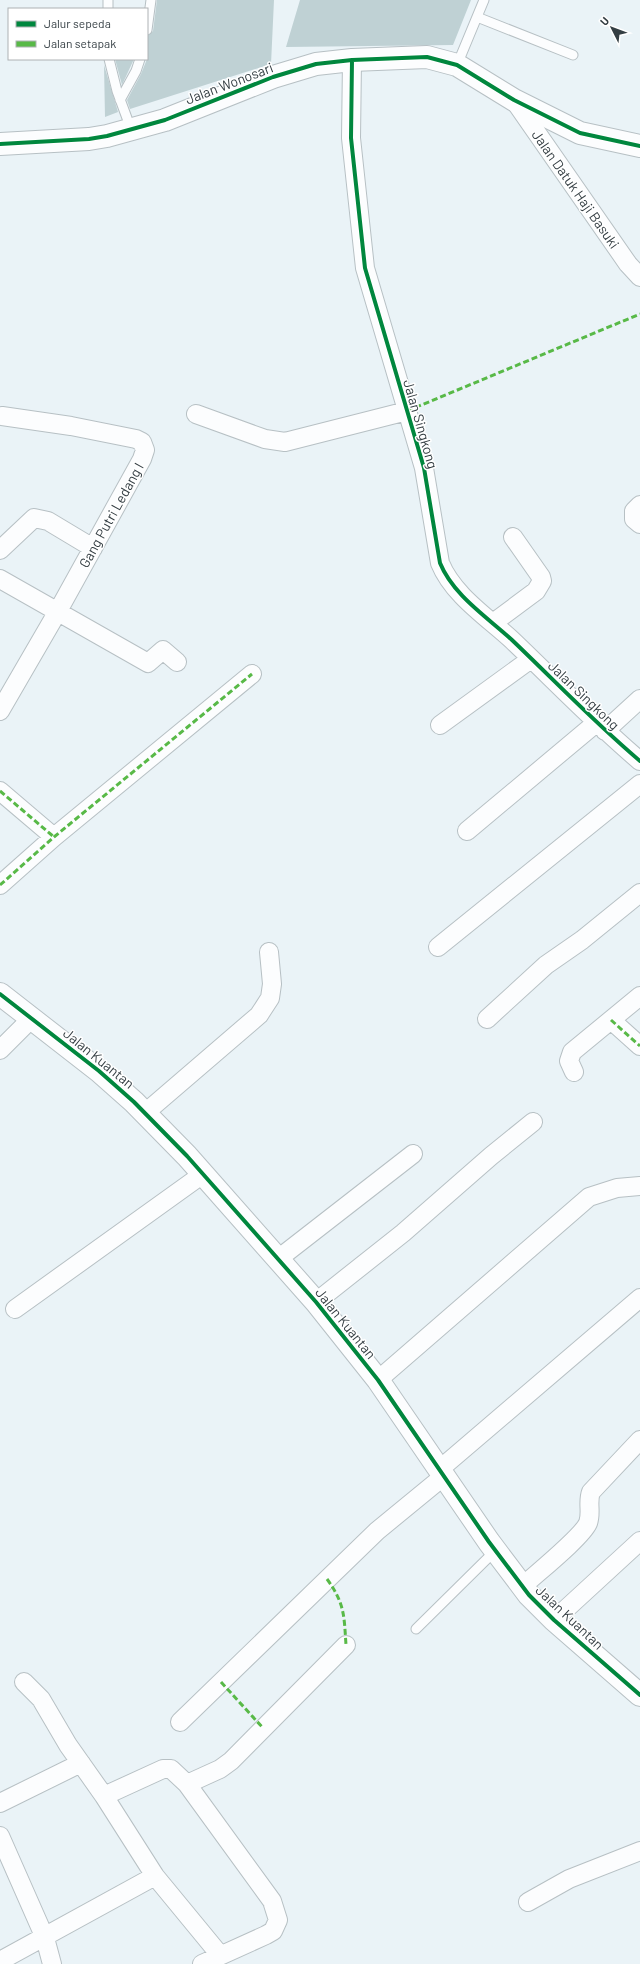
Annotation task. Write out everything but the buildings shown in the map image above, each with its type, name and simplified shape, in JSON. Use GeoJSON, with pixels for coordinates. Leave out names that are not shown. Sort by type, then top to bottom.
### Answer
{"type":"FeatureCollection","features":[{"type":"Feature","properties":{"kind":"street","name":"Jalan Wonosari"},"geometry":{"type":"LineString","coordinates":[[0,144],[88,139],[131,129],[164,120],[273,77],[316,64],[352,60],[427,57],[457,65],[514,100],[580,133],[640,146]]}},
{"type":"Feature","properties":{"kind":"street","name":"Jalan Singkong"},"geometry":{"type":"LineString","coordinates":[[352,60],[351,138],[365,268],[424,468],[442,568],[456,590],[531,659],[600,727],[640,761]]}},
{"type":"Feature","properties":{"kind":"street","name":"Jalan Datuk Haji Basuki"},"geometry":{"type":"LineString","coordinates":[[514,100],[628,264],[640,277]]}},
{"type":"Feature","properties":{"kind":"street"},"geometry":{"type":"LineString","coordinates":[[196,414],[265,439],[285,442],[407,411]]}},
{"type":"Feature","properties":{"kind":"street","name":"Gang Putri Ledang I"},"geometry":{"type":"LineString","coordinates":[[0,711],[58,611],[142,459],[145,446],[142,442],[128,438],[72,426],[2,416]]}},
{"type":"Feature","properties":{"kind":"street"},"geometry":{"type":"LineString","coordinates":[[640,505],[634,511],[634,519],[640,524]]}},
{"type":"Feature","properties":{"kind":"street"},"geometry":{"type":"LineString","coordinates":[[0,550],[34,518],[48,521],[93,548]]}},
{"type":"Feature","properties":{"kind":"street"},"geometry":{"type":"LineString","coordinates":[[493,623],[536,591],[542,581],[541,577],[513,537]]}},
{"type":"Feature","properties":{"kind":"street"},"geometry":{"type":"LineString","coordinates":[[0,578],[148,663],[163,650],[177,662]]}},
{"type":"Feature","properties":{"kind":"street"},"geometry":{"type":"LineString","coordinates":[[440,725],[531,659]]}},
{"type":"Feature","properties":{"kind":"street"},"geometry":{"type":"LineString","coordinates":[[0,885],[54,837],[252,674]]}},
{"type":"Feature","properties":{"kind":"street"},"geometry":{"type":"LineString","coordinates":[[467,831],[600,727],[640,698]]}},
{"type":"Feature","properties":{"kind":"street"},"geometry":{"type":"LineString","coordinates":[[438,947],[640,784]]}},
{"type":"Feature","properties":{"kind":"street"},"geometry":{"type":"LineString","coordinates":[[0,791],[54,837]]}},
{"type":"Feature","properties":{"kind":"street"},"geometry":{"type":"LineString","coordinates":[[487,1019],[546,965],[582,940],[640,893]]}},
{"type":"Feature","properties":{"kind":"street"},"geometry":{"type":"LineString","coordinates":[[145,1113],[259,1015],[270,998],[272,984],[269,952]]}},
{"type":"Feature","properties":{"kind":"street","name":"Jalan Kuantan"},"geometry":{"type":"LineString","coordinates":[[0,994],[99,1071],[145,1113],[203,1174],[316,1302],[378,1380],[495,1551],[523,1586],[554,1620],[637,1687]]}},
{"type":"Feature","properties":{"kind":"street"},"geometry":{"type":"LineString","coordinates":[[574,1072],[569,1061],[572,1052],[640,996]]}},
{"type":"Feature","properties":{"kind":"street"},"geometry":{"type":"LineString","coordinates":[[0,1050],[32,1018]]}},
{"type":"Feature","properties":{"kind":"street"},"geometry":{"type":"LineString","coordinates":[[612,1020],[640,1046]]}},
{"type":"Feature","properties":{"kind":"street"},"geometry":{"type":"LineString","coordinates":[[316,1302],[403,1233],[491,1156],[533,1122]]}},
{"type":"Feature","properties":{"kind":"street"},"geometry":{"type":"LineString","coordinates":[[278,1259],[414,1154]]}},
{"type":"Feature","properties":{"kind":"street"},"geometry":{"type":"LineString","coordinates":[[15,1309],[203,1174]]}},
{"type":"Feature","properties":{"kind":"street"},"geometry":{"type":"LineString","coordinates":[[378,1380],[589,1196],[617,1188],[640,1186]]}},
{"type":"Feature","properties":{"kind":"street"},"geometry":{"type":"LineString","coordinates":[[180,1722],[377,1531],[640,1298]]}},
{"type":"Feature","properties":{"kind":"street"},"geometry":{"type":"LineString","coordinates":[[523,1586],[582,1533],[589,1520],[589,1498],[591,1492],[640,1440]]}},
{"type":"Feature","properties":{"kind":"street"},"geometry":{"type":"LineString","coordinates":[[554,1620],[640,1541]]}},
{"type":"Feature","properties":{"kind":"street"},"geometry":{"type":"LineString","coordinates":[[187,1784],[220,1769],[232,1761],[346,1645]]}},
{"type":"Feature","properties":{"kind":"street"},"geometry":{"type":"LineString","coordinates":[[24,1682],[41,1699],[155,1876],[220,1956]]}},
{"type":"Feature","properties":{"kind":"street"},"geometry":{"type":"LineString","coordinates":[[0,1803],[81,1763]]}},
{"type":"Feature","properties":{"kind":"street"},"geometry":{"type":"LineString","coordinates":[[104,1796],[163,1769],[171,1769],[176,1772],[187,1784],[272,1901],[277,1911],[278,1920],[273,1931],[202,1964]]}},
{"type":"Feature","properties":{"kind":"street"},"geometry":{"type":"LineString","coordinates":[[0,1836],[45,1938],[52,1964]]}},
{"type":"Feature","properties":{"kind":"street"},"geometry":{"type":"LineString","coordinates":[[528,1902],[570,1879],[640,1851]]}},
{"type":"Feature","properties":{"kind":"street"},"geometry":{"type":"LineString","coordinates":[[0,1961],[45,1938],[155,1876]]}},
{"type":"Feature","properties":{"kind":"lane"},"geometry":{"type":"LineString","coordinates":[[148,22],[151,0]]}},
{"type":"Feature","properties":{"kind":"lane"},"geometry":{"type":"LineString","coordinates":[[457,65],[484,0]]}},
{"type":"Feature","properties":{"kind":"lane"},"geometry":{"type":"LineString","coordinates":[[477,17],[573,55]]}},
{"type":"Feature","properties":{"kind":"lane"},"geometry":{"type":"LineString","coordinates":[[109,60],[120,100],[131,129]]}},
{"type":"Feature","properties":{"kind":"lane"},"geometry":{"type":"LineString","coordinates":[[120,100],[136,72],[140,60]]}},
{"type":"Feature","properties":{"kind":"lane"},"geometry":{"type":"LineString","coordinates":[[416,1629],[495,1551]]}},
{"type":"Feature","properties":{"kind":"marked path"},"geometry":{"type":"LineString","coordinates":[[407,411],[640,314]]}},
{"type":"Feature","properties":{"kind":"marked path"},"geometry":{"type":"LineString","coordinates":[[0,885],[54,837],[252,674]]}},
{"type":"Feature","properties":{"kind":"marked path"},"geometry":{"type":"LineString","coordinates":[[0,791],[54,837]]}},
{"type":"Feature","properties":{"kind":"marked path"},"geometry":{"type":"LineString","coordinates":[[611,1020],[640,1046]]}},
{"type":"Feature","properties":{"kind":"marked path"},"geometry":{"type":"LineString","coordinates":[[327,1579],[340,1603],[345,1626],[346,1645]]}},
{"type":"Feature","properties":{"kind":"marked path"},"geometry":{"type":"LineString","coordinates":[[221,1682],[263,1728]]}},
{"type":"Feature","properties":{"kind":"cycle path"},"geometry":{"type":"LineString","coordinates":[[0,144],[89,139],[107,136],[165,120],[273,77],[316,64],[352,60],[427,57],[457,65],[514,100],[580,133],[640,146]]}},
{"type":"Feature","properties":{"kind":"cycle path"},"geometry":{"type":"LineString","coordinates":[[352,60],[351,138],[365,268],[424,468],[440,563],[453,585],[472,605],[512,640],[591,717],[640,761]]}},
{"type":"Feature","properties":{"kind":"cycle path"},"geometry":{"type":"LineString","coordinates":[[0,994],[99,1071],[134,1102],[187,1156],[316,1302],[378,1380],[489,1542],[529,1595],[554,1620],[640,1695]]}}]}
